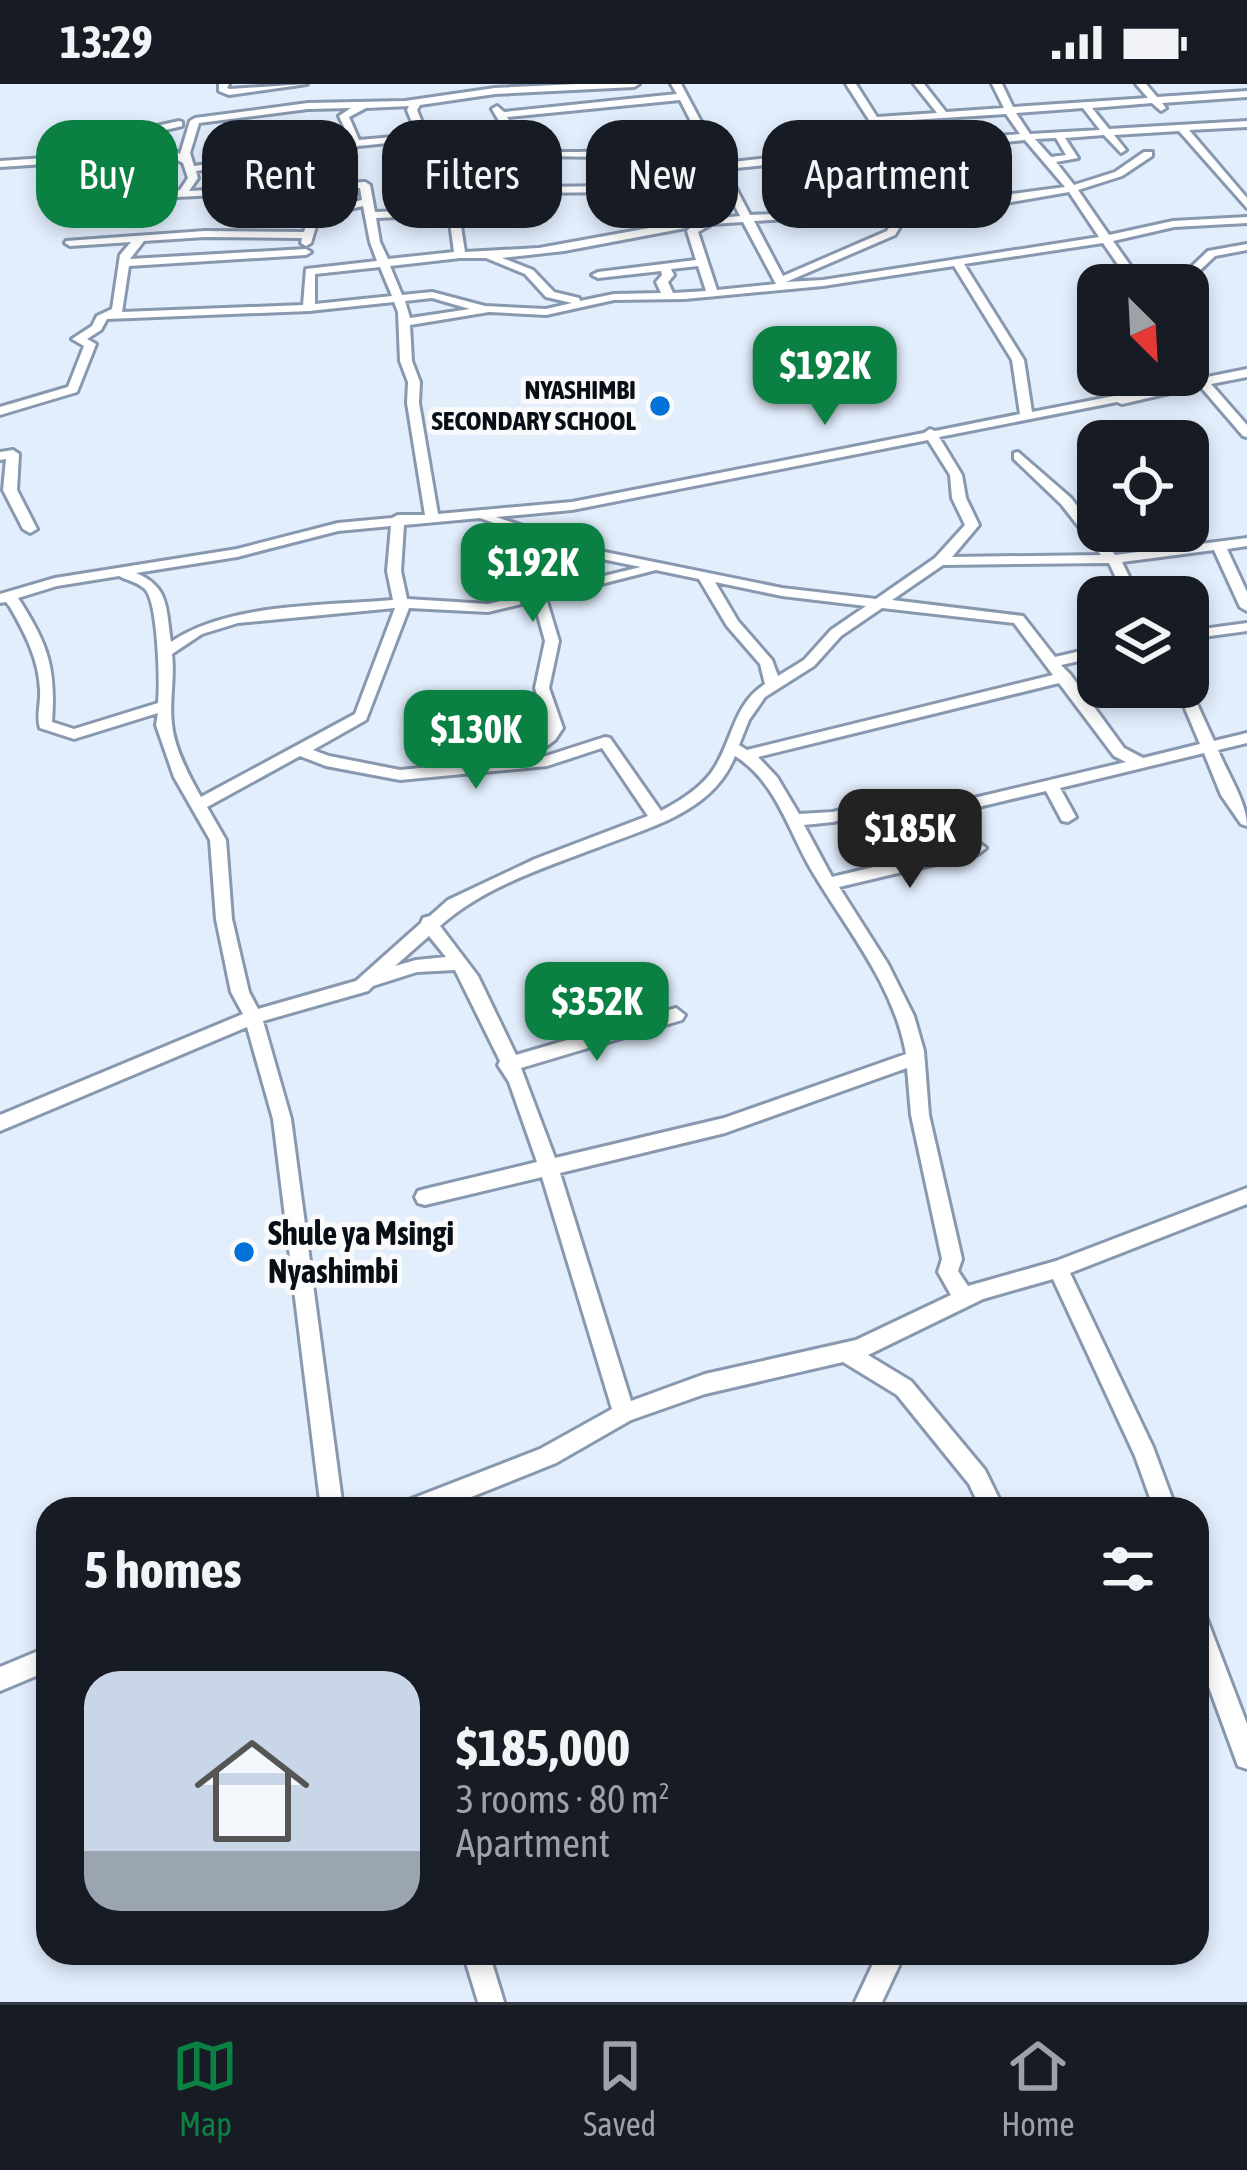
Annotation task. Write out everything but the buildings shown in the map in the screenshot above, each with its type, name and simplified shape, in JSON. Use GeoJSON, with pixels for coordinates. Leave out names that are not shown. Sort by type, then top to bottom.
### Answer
{"type":"FeatureCollection","features":[{"type":"Feature","properties":{"kind":"street"},"geometry":{"type":"LineString","coordinates":[[224,84],[229,92],[302,84]]}},
{"type":"Feature","properties":{"kind":"street"},"geometry":{"type":"LineString","coordinates":[[178,197],[193,178],[188,165],[195,121],[308,106],[422,102],[490,91],[634,84]]}},
{"type":"Feature","properties":{"kind":"street"},"geometry":{"type":"LineString","coordinates":[[676,84],[694,120]]}},
{"type":"Feature","properties":{"kind":"street"},"geometry":{"type":"LineString","coordinates":[[851,84],[874,120],[1247,94]]}},
{"type":"Feature","properties":{"kind":"street"},"geometry":{"type":"LineString","coordinates":[[920,84],[943,114]]}},
{"type":"Feature","properties":{"kind":"street"},"geometry":{"type":"LineString","coordinates":[[997,84],[1026,137],[1127,264]]}},
{"type":"Feature","properties":{"kind":"street"},"geometry":{"type":"LineString","coordinates":[[1141,84],[1247,205]]}},
{"type":"Feature","properties":{"kind":"street"},"geometry":{"type":"LineString","coordinates":[[1217,84],[1228,95]]}},
{"type":"Feature","properties":{"kind":"street"},"geometry":{"type":"LineString","coordinates":[[417,87],[422,102]]}},
{"type":"Feature","properties":{"kind":"street"},"geometry":{"type":"LineString","coordinates":[[490,91],[504,120]]}},
{"type":"Feature","properties":{"kind":"street"},"geometry":{"type":"LineString","coordinates":[[500,115],[680,97]]}},
{"type":"Feature","properties":{"kind":"street"},"geometry":{"type":"LineString","coordinates":[[417,120],[412,110],[422,102]]}},
{"type":"Feature","properties":{"kind":"street"},"geometry":{"type":"LineString","coordinates":[[1085,105],[1121,150]]}},
{"type":"Feature","properties":{"kind":"street"},"geometry":{"type":"LineString","coordinates":[[344,120],[362,106]]}},
{"type":"Feature","properties":{"kind":"street"},"geometry":{"type":"LineString","coordinates":[[1012,138],[1247,124]]}},
{"type":"Feature","properties":{"kind":"street"},"geometry":{"type":"LineString","coordinates":[[1046,160],[1073,158],[1059,135]]}},
{"type":"Feature","properties":{"kind":"street"},"geometry":{"type":"LineString","coordinates":[[1012,196],[1125,176],[1148,154]]}},
{"type":"Feature","properties":{"kind":"street"},"geometry":{"type":"LineString","coordinates":[[178,159],[188,165],[202,164]]}},
{"type":"Feature","properties":{"kind":"street"},"geometry":{"type":"LineString","coordinates":[[0,164],[36,162]]}},
{"type":"Feature","properties":{"kind":"street"},"geometry":{"type":"LineString","coordinates":[[181,195],[365,185],[383,262],[405,322],[406,362],[414,382],[413,403],[432,518]]}},
{"type":"Feature","properties":{"kind":"street"},"geometry":{"type":"LineString","coordinates":[[738,199],[782,284]]}},
{"type":"Feature","properties":{"kind":"street"},"geometry":{"type":"LineString","coordinates":[[309,308],[305,235],[314,214],[382,209]]}},
{"type":"Feature","properties":{"kind":"street"},"geometry":{"type":"LineString","coordinates":[[738,219],[762,217]]}},
{"type":"Feature","properties":{"kind":"street"},"geometry":{"type":"LineString","coordinates":[[405,322],[565,300],[713,293],[957,262],[1173,224],[1247,220]]}},
{"type":"Feature","properties":{"kind":"street"},"geometry":{"type":"LineString","coordinates":[[159,228],[160,237]]}},
{"type":"Feature","properties":{"kind":"street"},"geometry":{"type":"LineString","coordinates":[[455,228],[460,255]]}},
{"type":"Feature","properties":{"kind":"street"},"geometry":{"type":"LineString","coordinates":[[310,271],[530,252],[669,228]]}},
{"type":"Feature","properties":{"kind":"street"},"geometry":{"type":"LineString","coordinates":[[699,228],[692,232],[713,293]]}},
{"type":"Feature","properties":{"kind":"street"},"geometry":{"type":"LineString","coordinates":[[782,284],[894,228]]}},
{"type":"Feature","properties":{"kind":"street"},"geometry":{"type":"LineString","coordinates":[[70,242],[305,235]]}},
{"type":"Feature","properties":{"kind":"street"},"geometry":{"type":"LineString","coordinates":[[0,411],[73,389],[90,344],[78,339],[118,310],[126,252],[142,237]]}},
{"type":"Feature","properties":{"kind":"street"},"geometry":{"type":"LineString","coordinates":[[1200,264],[1212,253],[1247,247]]}},
{"type":"Feature","properties":{"kind":"street"},"geometry":{"type":"LineString","coordinates":[[124,263],[306,252]]}},
{"type":"Feature","properties":{"kind":"street"},"geometry":{"type":"LineString","coordinates":[[526,271],[530,252]]}},
{"type":"Feature","properties":{"kind":"street"},"geometry":{"type":"LineString","coordinates":[[484,254],[526,271],[550,295],[565,300]]}},
{"type":"Feature","properties":{"kind":"street"},"geometry":{"type":"LineString","coordinates":[[598,275],[704,262]]}},
{"type":"Feature","properties":{"kind":"street"},"geometry":{"type":"LineString","coordinates":[[957,262],[1018,360],[1026,415]]}},
{"type":"Feature","properties":{"kind":"street"},"geometry":{"type":"LineString","coordinates":[[665,267],[668,275],[662,282],[669,297]]}},
{"type":"Feature","properties":{"kind":"street"},"geometry":{"type":"LineString","coordinates":[[106,316],[309,308],[443,295],[484,309]]}},
{"type":"Feature","properties":{"kind":"street"},"geometry":{"type":"LineString","coordinates":[[506,308],[546,312],[598,299]]}},
{"type":"Feature","properties":{"kind":"street"},"geometry":{"type":"LineString","coordinates":[[1209,382],[1247,373]]}},
{"type":"Feature","properties":{"kind":"street"},"geometry":{"type":"LineString","coordinates":[[1209,389],[1247,433]]}},
{"type":"Feature","properties":{"kind":"street"},"geometry":{"type":"LineString","coordinates":[[1120,396],[1122,400]]}},
{"type":"Feature","properties":{"kind":"street"},"geometry":{"type":"LineString","coordinates":[[164,706],[74,734],[45,725],[48,697],[30,629],[5,598],[55,581],[238,554],[338,527],[589,503],[930,433],[1141,396]]}},
{"type":"Feature","properties":{"kind":"street"},"geometry":{"type":"LineString","coordinates":[[740,752],[742,719],[772,683],[808,663],[836,633],[940,561],[971,525],[956,475],[930,433]]}},
{"type":"Feature","properties":{"kind":"street"},"geometry":{"type":"LineString","coordinates":[[0,456],[13,454],[6,478],[30,529]]}},
{"type":"Feature","properties":{"kind":"street"},"geometry":{"type":"LineString","coordinates":[[1018,456],[1066,501],[1121,576]]}},
{"type":"Feature","properties":{"kind":"street"},"geometry":{"type":"LineString","coordinates":[[473,514],[592,554],[705,577],[880,605],[1018,620],[1119,752],[1143,764]]}},
{"type":"Feature","properties":{"kind":"street"},"geometry":{"type":"LineString","coordinates":[[200,805],[361,717],[400,620],[402,603],[394,572],[398,519]]}},
{"type":"Feature","properties":{"kind":"street"},"geometry":{"type":"LineString","coordinates":[[940,561],[1112,559],[1247,542]]}},
{"type":"Feature","properties":{"kind":"street"},"geometry":{"type":"LineString","coordinates":[[1219,546],[1247,607]]}},
{"type":"Feature","properties":{"kind":"street"},"geometry":{"type":"LineString","coordinates":[[166,652],[197,631],[237,619],[402,603],[472,610],[540,598],[655,567]]}},
{"type":"Feature","properties":{"kind":"street"},"geometry":{"type":"LineString","coordinates":[[120,573],[155,590],[166,652],[164,706],[172,757],[218,840],[224,920],[240,992],[253,1017],[282,1119],[330,1497]]}},
{"type":"Feature","properties":{"kind":"street"},"geometry":{"type":"LineString","coordinates":[[705,577],[732,623],[767,663],[772,683]]}},
{"type":"Feature","properties":{"kind":"street"},"geometry":{"type":"LineString","coordinates":[[517,760],[554,732],[542,688],[552,641],[540,598]]}},
{"type":"Feature","properties":{"kind":"street"},"geometry":{"type":"LineString","coordinates":[[1209,632],[1247,627]]}},
{"type":"Feature","properties":{"kind":"street"},"geometry":{"type":"LineString","coordinates":[[1053,662],[1077,657]]}},
{"type":"Feature","properties":{"kind":"street"},"geometry":{"type":"LineString","coordinates":[[372,981],[429,922],[508,877],[659,819],[708,787],[740,752],[1065,677]]}},
{"type":"Feature","properties":{"kind":"street"},"geometry":{"type":"LineString","coordinates":[[1193,708],[1229,795],[1247,820]]}},
{"type":"Feature","properties":{"kind":"street"},"geometry":{"type":"LineString","coordinates":[[794,820],[902,800],[974,803],[1247,738]]}},
{"type":"Feature","properties":{"kind":"street"},"geometry":{"type":"LineString","coordinates":[[302,751],[355,771],[385,768],[400,775],[517,760],[547,761],[605,742],[659,819]]}},
{"type":"Feature","properties":{"kind":"street"},"geometry":{"type":"LineString","coordinates":[[740,752],[765,771],[872,948],[907,1023],[919,1113],[952,1259],[948,1272],[964,1297]]}},
{"type":"Feature","properties":{"kind":"street"},"geometry":{"type":"LineString","coordinates":[[1051,786],[1067,817]]}},
{"type":"Feature","properties":{"kind":"street"},"geometry":{"type":"LineString","coordinates":[[866,808],[916,863]]}},
{"type":"Feature","properties":{"kind":"street"},"geometry":{"type":"LineString","coordinates":[[830,884],[978,848]]}},
{"type":"Feature","properties":{"kind":"street"},"geometry":{"type":"LineString","coordinates":[[429,922],[470,977],[508,1065],[547,1166],[624,1414]]}},
{"type":"Feature","properties":{"kind":"street"},"geometry":{"type":"LineString","coordinates":[[0,1123],[253,1017],[416,966],[458,963]]}},
{"type":"Feature","properties":{"kind":"street"},"geometry":{"type":"LineString","coordinates":[[508,1065],[676,1015]]}},
{"type":"Feature","properties":{"kind":"street"},"geometry":{"type":"LineString","coordinates":[[424,1196],[725,1125],[915,1058]]}},
{"type":"Feature","properties":{"kind":"street"},"geometry":{"type":"LineString","coordinates":[[444,1497],[548,1456],[624,1414],[706,1384],[845,1352],[898,1334],[964,1297],[1058,1269],[1247,1196]]}},
{"type":"Feature","properties":{"kind":"street"},"geometry":{"type":"LineString","coordinates":[[1058,1269],[1161,1497]]}},
{"type":"Feature","properties":{"kind":"street"},"geometry":{"type":"LineString","coordinates":[[845,1352],[904,1388],[976,1477],[986,1497]]}},
{"type":"Feature","properties":{"kind":"street"},"geometry":{"type":"LineString","coordinates":[[1209,1659],[1247,1757]]}},
{"type":"Feature","properties":{"kind":"street"},"geometry":{"type":"LineString","coordinates":[[0,1678],[36,1664]]}},
{"type":"Feature","properties":{"kind":"street"},"geometry":{"type":"LineString","coordinates":[[479,1965],[490,2002]]}},
{"type":"Feature","properties":{"kind":"street"},"geometry":{"type":"LineString","coordinates":[[868,2002],[886,1965]]}},
{"type":"Feature","properties":{"kind":"place","name":"NYASHIMBI SECONDARY SCHOOL"},"geometry":{"type":"Point","coordinates":[660,406]}},
{"type":"Feature","properties":{"kind":"place","name":"Shule ya Msingi Nyashimbi"},"geometry":{"type":"Point","coordinates":[244,1252]}}]}
